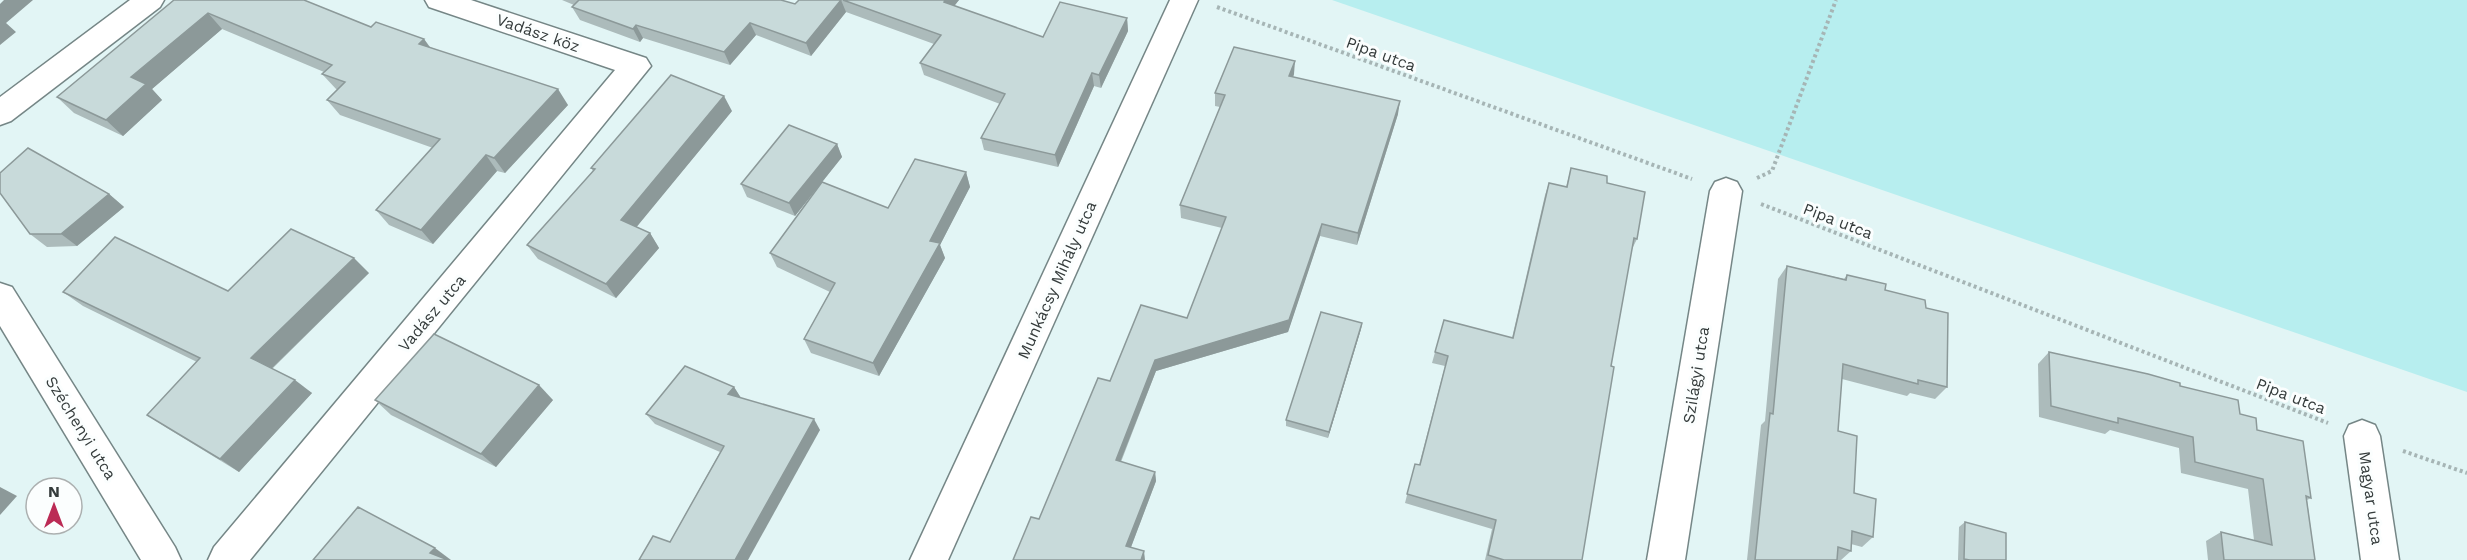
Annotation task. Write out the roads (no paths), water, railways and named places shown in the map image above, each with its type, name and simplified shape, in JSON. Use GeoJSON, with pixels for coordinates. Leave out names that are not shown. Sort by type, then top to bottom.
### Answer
{"type":"FeatureCollection","features":[{"type":"Feature","properties":{"kind":"street"},"geometry":{"type":"LineString","coordinates":[[0,113],[150,0]]}},
{"type":"Feature","properties":{"kind":"street","name":"Vadász köz"},"geometry":{"type":"LineString","coordinates":[[439,0],[636,66]]}},
{"type":"Feature","properties":{"kind":"street","name":"Munkácsy Mihály utca"},"geometry":{"type":"LineString","coordinates":[[929,560],[1199,3]]}},
{"type":"Feature","properties":{"kind":"street","name":"Vadász utca"},"geometry":{"type":"LineString","coordinates":[[227,560],[636,66]]}},
{"type":"Feature","properties":{"kind":"street","name":"Szilágyi utca"},"geometry":{"type":"LineString","coordinates":[[1666,560],[1726,191]]}},
{"type":"Feature","properties":{"kind":"street","name":"Széchenyi utca"},"geometry":{"type":"LineString","coordinates":[[0,297],[162,560]]}},
{"type":"Feature","properties":{"kind":"street","name":"Magyar utca"},"geometry":{"type":"LineString","coordinates":[[2362,436],[2380,560]]}}]}
